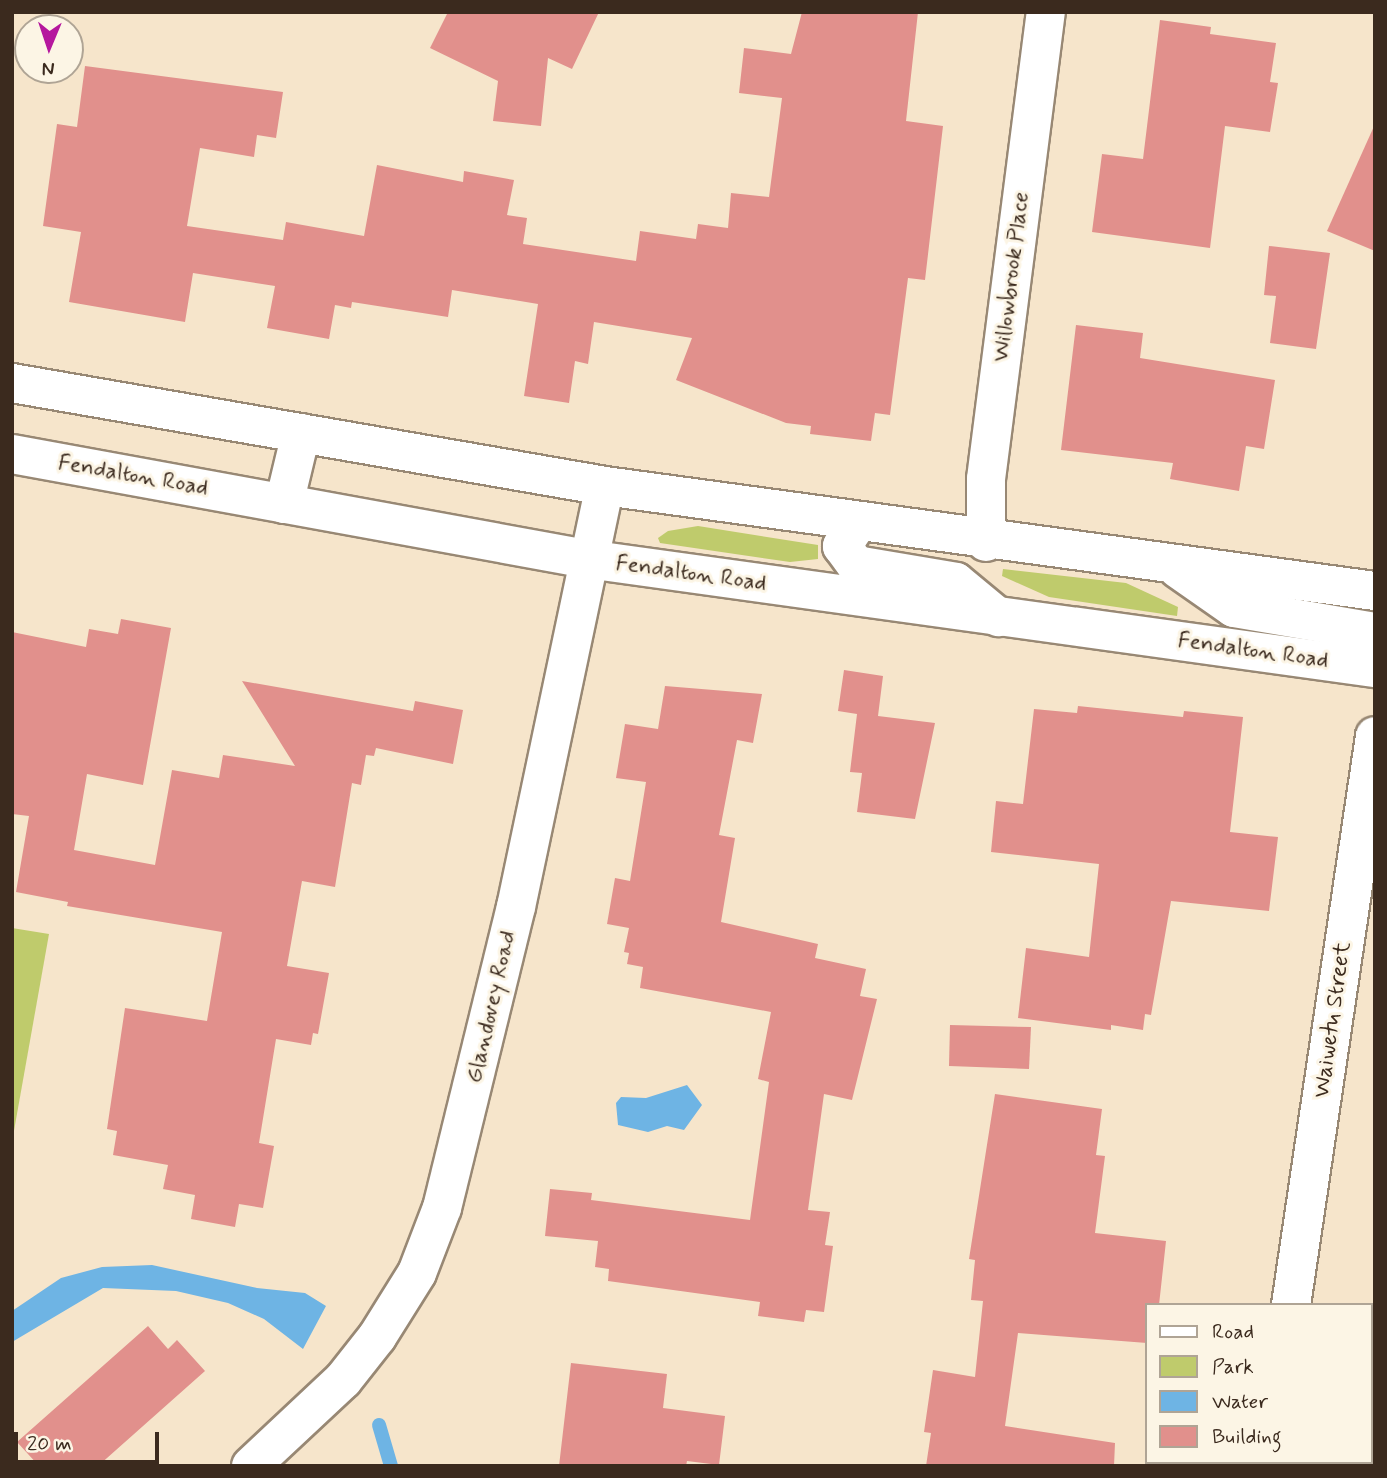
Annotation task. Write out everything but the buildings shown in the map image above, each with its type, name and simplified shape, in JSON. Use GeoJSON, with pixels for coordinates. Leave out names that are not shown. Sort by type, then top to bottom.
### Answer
{"type":"FeatureCollection","features":[{"type":"Feature","properties":{"kind":"main road","name":"Willowbrook Place"},"geometry":{"type":"LineString","coordinates":[[986,542],[983,503],[1046,12]]}},
{"type":"Feature","properties":{"kind":"main road"},"geometry":{"type":"LineString","coordinates":[[12,383],[606,486],[986,542],[1375,592]]}},
{"type":"Feature","properties":{"kind":"main road"},"geometry":{"type":"LineString","coordinates":[[284,504],[301,433]]}},
{"type":"Feature","properties":{"kind":"main road","name":"Fendalton Road"},"geometry":{"type":"LineString","coordinates":[[12,454],[587,559],[1375,668]]}},
{"type":"Feature","properties":{"kind":"main road","name":"Glandovey Road"},"geometry":{"type":"LineString","coordinates":[[251,1466],[343,1380],[377,1337],[417,1273],[442,1208],[516,907],[587,559],[606,486]]}},
{"type":"Feature","properties":{"kind":"main road"},"geometry":{"type":"LineString","coordinates":[[857,524],[842,546],[856,565],[956,582],[999,617]]}},
{"type":"Feature","properties":{"kind":"main road"},"geometry":{"type":"LineString","coordinates":[[1173,566],[1234,608],[1375,632]]}},
{"type":"Feature","properties":{"kind":"main road","name":"Waiwetu Street"},"geometry":{"type":"LineString","coordinates":[[1292,1303],[1375,736]]}},
{"type":"Feature","properties":{"kind":"green space"},"geometry":{"type":"Polygon","coordinates":[[[698,526],[818,545],[818,559],[790,562],[660,543],[658,538],[668,531],[698,526]]]}},
{"type":"Feature","properties":{"kind":"green space"},"geometry":{"type":"Polygon","coordinates":[[[1003,569],[1126,583],[1178,607],[1177,616],[1049,597],[1002,576],[1003,569]]]}},
{"type":"Feature","properties":{"kind":"green space"},"geometry":{"type":"Polygon","coordinates":[[[12,928],[49,934],[12,1142],[12,928]]]}},
{"type":"Feature","properties":{"kind":"water"},"geometry":{"type":"Polygon","coordinates":[[[687,1085],[702,1105],[684,1130],[667,1126],[648,1132],[618,1125],[616,1103],[621,1097],[646,1098],[687,1085]]]}},
{"type":"Feature","properties":{"kind":"water"},"geometry":{"type":"Polygon","coordinates":[[[152,1265],[257,1288],[305,1293],[326,1306],[303,1349],[264,1319],[228,1303],[176,1291],[103,1288],[12,1342],[12,1311],[61,1278],[102,1267],[152,1265]]]}},
{"type":"Feature","properties":{"kind":"waterway"},"geometry":{"type":"LineString","coordinates":[[379,1425],[391,1466]]}}]}
